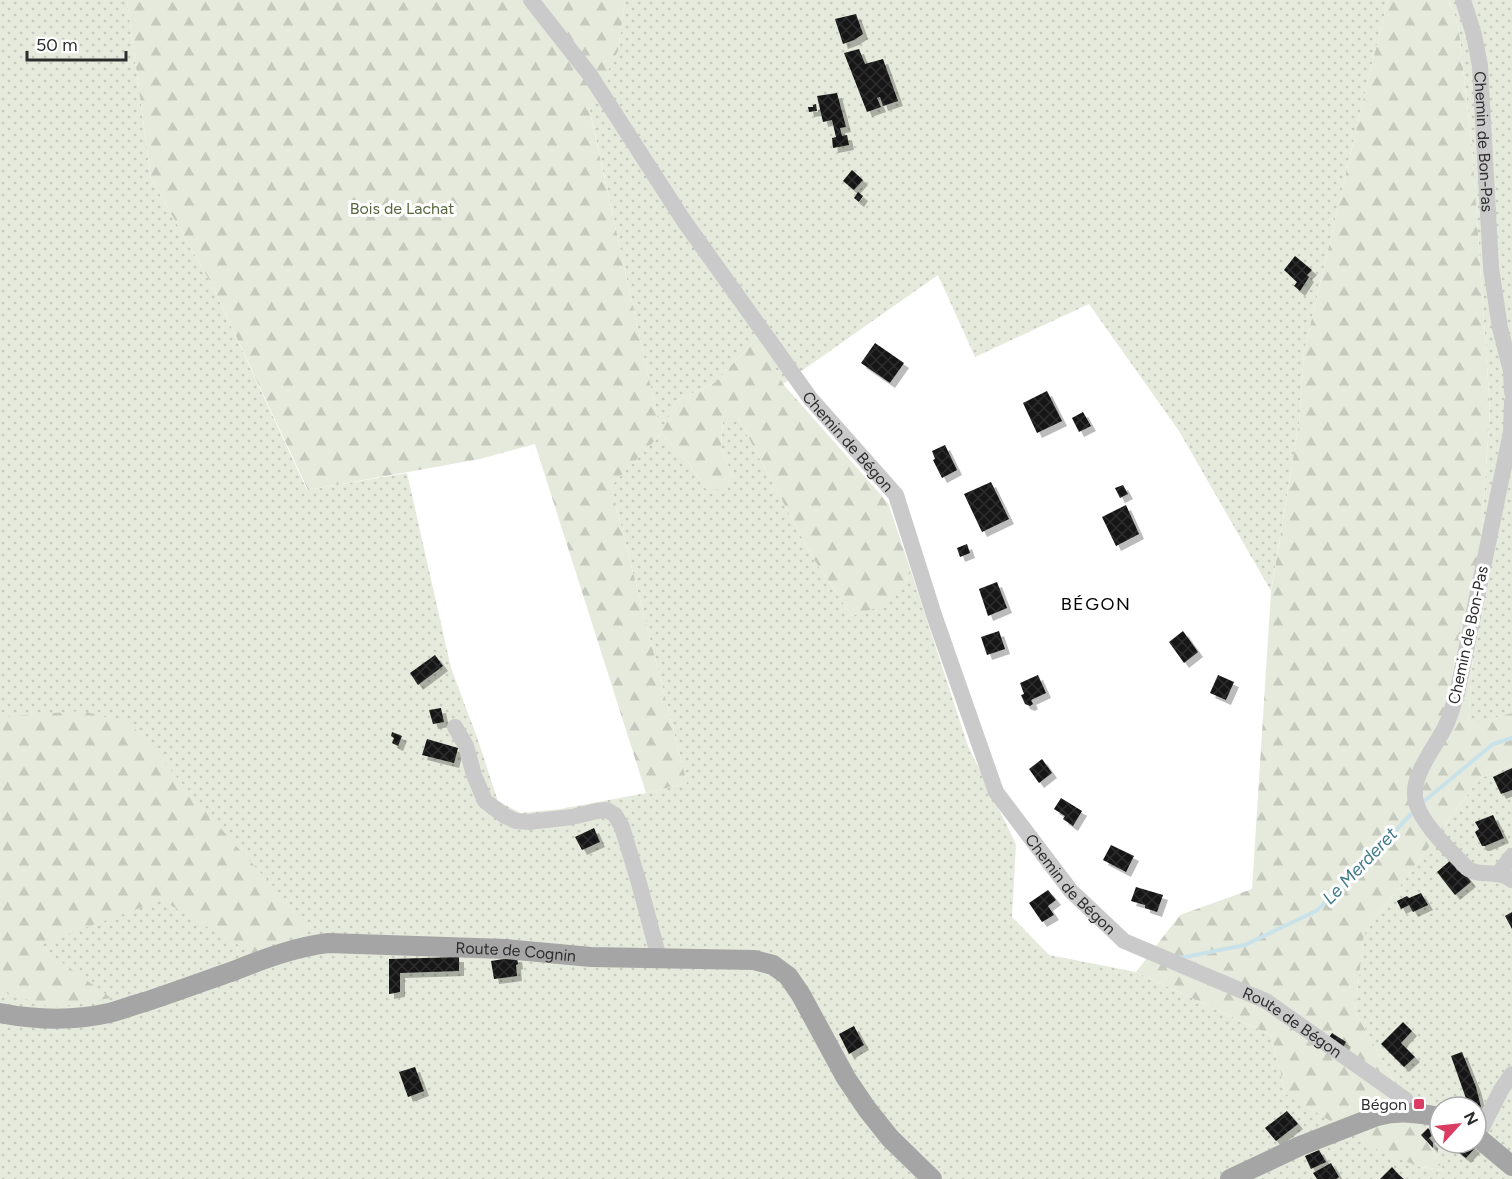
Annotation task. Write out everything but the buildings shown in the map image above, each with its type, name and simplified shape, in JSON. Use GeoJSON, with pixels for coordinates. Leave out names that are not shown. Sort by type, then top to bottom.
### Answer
{"type":"FeatureCollection","features":[{"type":"Feature","properties":{"kind":"main road","name":"Route de Cognin"},"geometry":{"type":"LineString","coordinates":[[0,1012],[22,1017],[50,1019],[110,1012],[178,991],[275,955],[309,945],[328,943],[506,950],[591,957],[754,960],[773,965],[788,976],[801,995],[846,1078],[867,1109],[890,1138],[932,1179]]}},
{"type":"Feature","properties":{"kind":"main road"},"geometry":{"type":"LineString","coordinates":[[1230,1179],[1300,1146],[1377,1116],[1411,1112],[1428,1115]]}},
{"type":"Feature","properties":{"kind":"main road"},"geometry":{"type":"LineString","coordinates":[[1488,1146],[1512,1166]]}},
{"type":"Feature","properties":{"kind":"street","name":"Chemin de Bégon"},"geometry":{"type":"LineString","coordinates":[[531,0],[590,75],[684,221],[810,398],[896,495],[937,623],[996,792],[1071,891],[1124,941],[1157,955]]}},
{"type":"Feature","properties":{"kind":"street","name":"Chemin de Bon-Pas"},"geometry":{"type":"LineString","coordinates":[[1463,0],[1474,35],[1480,66],[1491,268],[1512,392]]}},
{"type":"Feature","properties":{"kind":"street","name":"Chemin de Bon-Pas"},"geometry":{"type":"LineString","coordinates":[[1505,877],[1473,873],[1467,868],[1436,835],[1418,807],[1415,792],[1420,772],[1446,725],[1457,694],[1511,432],[1512,402]]}},
{"type":"Feature","properties":{"kind":"street"},"geometry":{"type":"LineString","coordinates":[[455,727],[466,746],[474,775],[485,801],[505,816],[516,821],[529,822],[607,810],[615,815],[622,827],[633,860],[659,958]]}},
{"type":"Feature","properties":{"kind":"street"},"geometry":{"type":"LineString","coordinates":[[1505,877],[1512,856]]}},
{"type":"Feature","properties":{"kind":"street","name":"Route de Bégon"},"geometry":{"type":"LineString","coordinates":[[1157,955],[1266,1001],[1406,1100],[1411,1112]]}},
{"type":"Feature","properties":{"kind":"street"},"geometry":{"type":"LineString","coordinates":[[1488,1115],[1512,1074]]}},
{"type":"Feature","properties":{"kind":"green space"},"geometry":{"type":"Polygon","coordinates":[[[0,0],[127,0],[151,179],[211,283],[307,490],[407,473],[451,668],[498,801],[521,813],[560,809],[687,783],[611,486],[661,434],[688,462],[706,489],[733,478],[721,447],[723,418],[738,418],[813,558],[852,616],[906,581],[910,568],[968,746],[1016,844],[1012,917],[1049,955],[1136,972],[1271,1035],[1286,1094],[1420,1167],[1443,1170],[1435,1155],[1488,1155],[1488,1095],[1428,1095],[1428,1143],[1355,1011],[1364,934],[1479,779],[1512,765],[1512,1179],[0,1179],[0,0]]]}},
{"type":"Feature","properties":{"kind":"green space","name":"Bois de Lachat"},"geometry":{"type":"Polygon","coordinates":[[[127,0],[625,0],[618,51],[589,108],[661,433],[676,401],[716,382],[759,335],[783,384],[888,503],[910,568],[906,581],[885,605],[852,616],[813,558],[738,418],[723,418],[721,447],[733,478],[727,490],[706,489],[688,462],[661,434],[611,486],[687,783],[646,793],[535,444],[480,459],[308,490],[211,283],[151,179],[127,0]]]}},
{"type":"Feature","properties":{"kind":"green space"},"geometry":{"type":"Polygon","coordinates":[[[625,0],[1388,0],[1304,352],[1299,423],[1271,591],[1179,431],[1089,304],[975,357],[938,275],[783,384],[758,336],[716,382],[676,401],[661,434],[589,107],[618,51],[625,0]]]}},
{"type":"Feature","properties":{"kind":"green space"},"geometry":{"type":"Polygon","coordinates":[[[1388,0],[1448,0],[1458,23],[1472,147],[1490,410],[1468,725],[1512,713],[1512,765],[1479,779],[1364,934],[1355,1011],[1428,1143],[1428,1155],[1435,1155],[1443,1170],[1420,1167],[1378,1150],[1286,1094],[1271,1035],[1136,972],[1180,915],[1252,889],[1271,592],[1299,423],[1304,352],[1388,0]]]}},
{"type":"Feature","properties":{"kind":"green space"},"geometry":{"type":"Polygon","coordinates":[[[1448,0],[1512,0],[1512,713],[1468,726],[1490,410],[1472,147],[1458,23],[1448,0]]]}},
{"type":"Feature","properties":{"kind":"green space"},"geometry":{"type":"Polygon","coordinates":[[[82,711],[130,723],[236,846],[312,928],[252,953],[162,900],[38,945],[111,998],[53,1008],[0,991],[0,717],[82,711]]]}},
{"type":"Feature","properties":{"kind":"waterway","name":"Le Merderet"},"geometry":{"type":"LineString","coordinates":[[1422,803],[1493,744],[1512,738]]}},
{"type":"Feature","properties":{"kind":"waterway","name":"Le Merderet"},"geometry":{"type":"LineString","coordinates":[[1180,958],[1245,945],[1316,911],[1415,810]]}},
{"type":"Feature","properties":{"kind":"place","name":"Bégon"},"geometry":{"type":"Point","coordinates":[1419,1104]}},
{"type":"Feature","properties":{"kind":"district","name":"BÉGON"},"geometry":{"type":"Point","coordinates":[1096,604]}}]}
